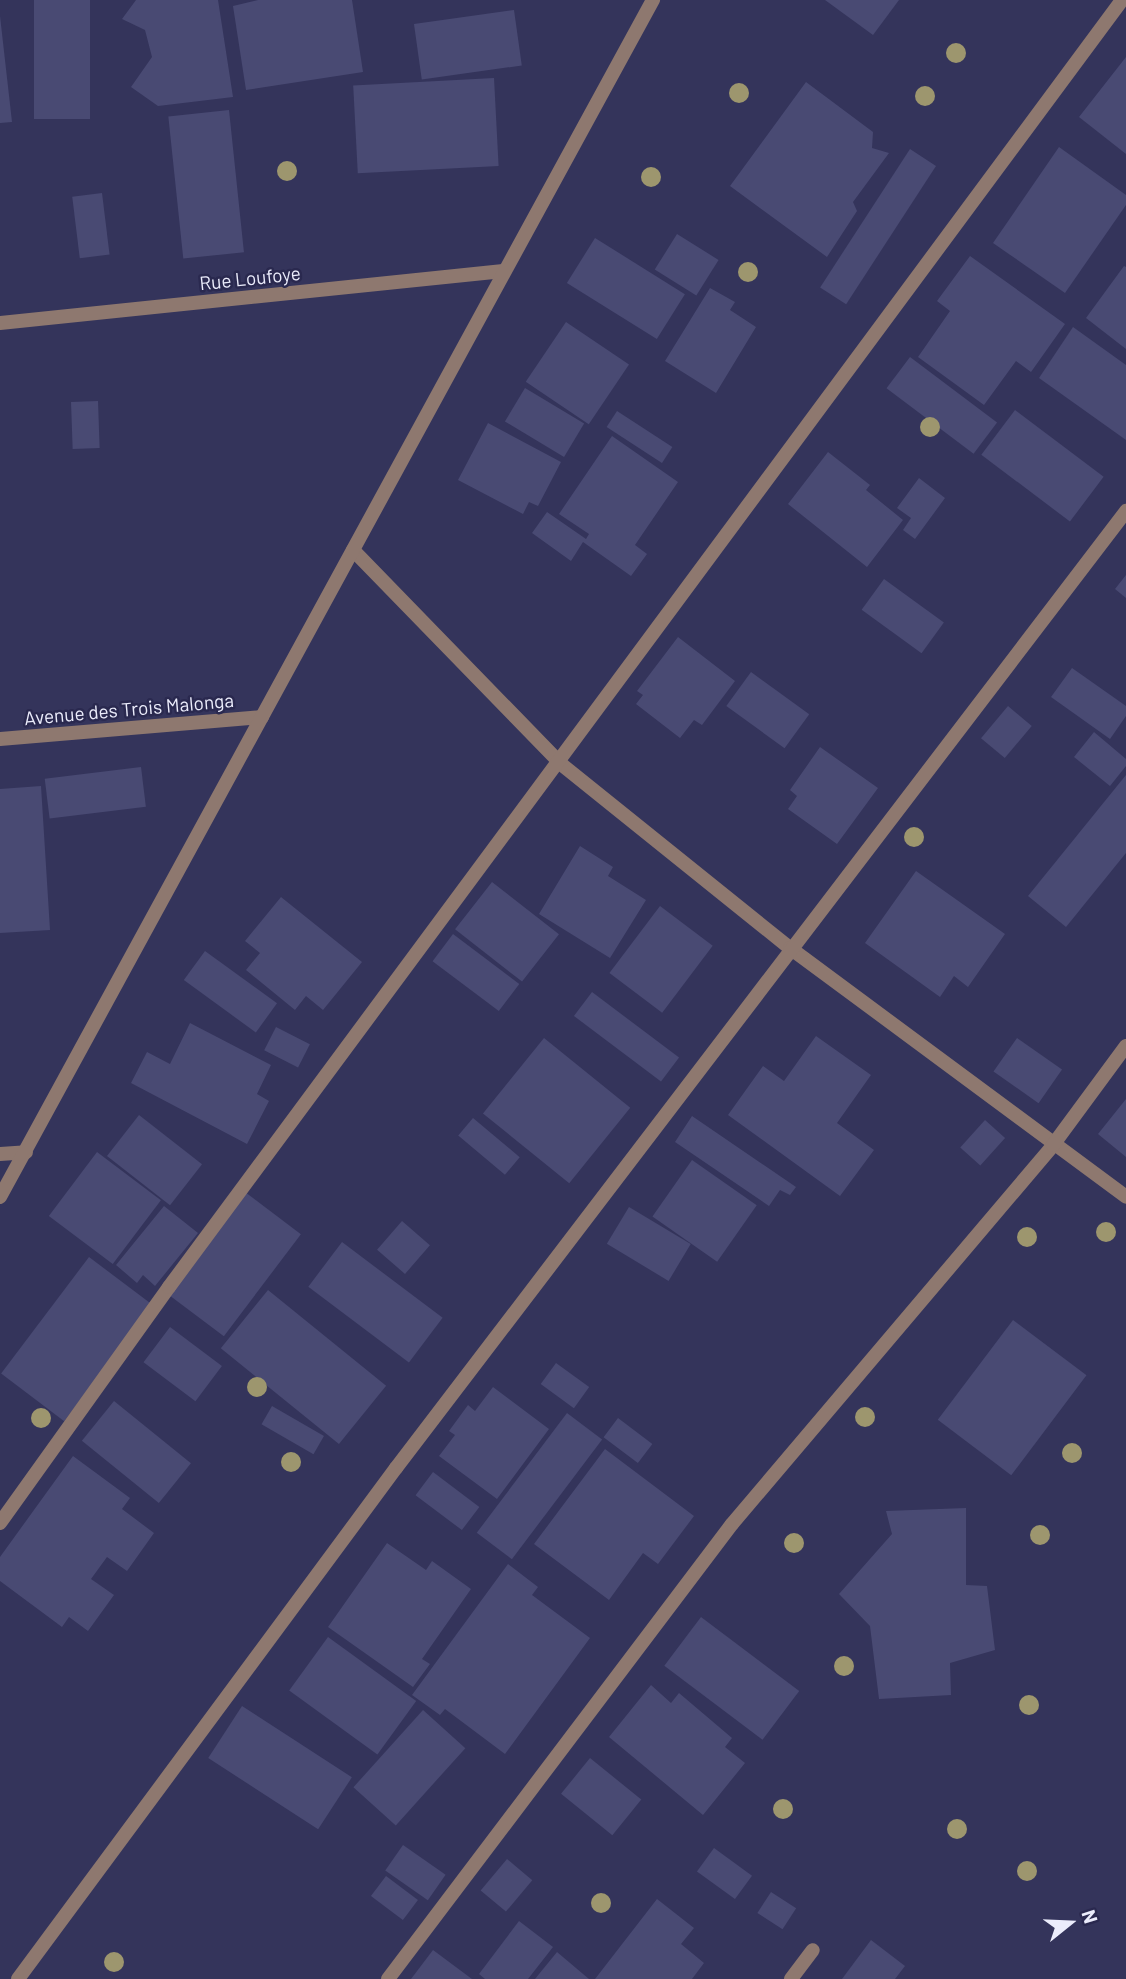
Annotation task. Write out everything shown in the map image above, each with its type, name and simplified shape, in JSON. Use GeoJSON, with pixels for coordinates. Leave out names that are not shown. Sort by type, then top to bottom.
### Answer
{"type":"FeatureCollection","features":[{"type":"Feature","properties":{"kind":"street"},"geometry":{"type":"LineString","coordinates":[[0,1197],[653,0]]}},
{"type":"Feature","properties":{"kind":"street"},"geometry":{"type":"LineString","coordinates":[[0,1523],[169,1287],[561,764],[1122,0]]}},
{"type":"Feature","properties":{"kind":"street","name":"Rue Loufoye"},"geometry":{"type":"LineString","coordinates":[[0,323],[503,271]]}},
{"type":"Feature","properties":{"kind":"street"},"geometry":{"type":"LineString","coordinates":[[18,1979],[396,1468],[790,948],[1126,511]]}},
{"type":"Feature","properties":{"kind":"street"},"geometry":{"type":"LineString","coordinates":[[353,550],[561,764],[790,948],[1126,1197]]}},
{"type":"Feature","properties":{"kind":"street","name":"Avenue des Trois Malonga"},"geometry":{"type":"LineString","coordinates":[[0,739],[262,718]]}},
{"type":"Feature","properties":{"kind":"street"},"geometry":{"type":"LineString","coordinates":[[388,1979],[732,1524],[1054,1144],[1126,1046]]}},
{"type":"Feature","properties":{"kind":"street"},"geometry":{"type":"LineString","coordinates":[[0,1154],[26,1152]]}},
{"type":"Feature","properties":{"kind":"street"},"geometry":{"type":"LineString","coordinates":[[790,1979],[813,1950]]}},
{"type":"Feature","properties":{"kind":"building"},"geometry":{"type":"Polygon","coordinates":[[[34,0],[90,0],[90,119],[34,119],[34,0]]]}},
{"type":"Feature","properties":{"kind":"building"},"geometry":{"type":"Polygon","coordinates":[[[136,0],[218,0],[233,97],[158,106],[131,87],[152,57],[145,30],[122,19],[136,0]]]}},
{"type":"Feature","properties":{"kind":"building"},"geometry":{"type":"Polygon","coordinates":[[[258,0],[352,0],[363,72],[246,90],[233,6],[258,0]]]}},
{"type":"Feature","properties":{"kind":"building"},"geometry":{"type":"Polygon","coordinates":[[[825,0],[899,0],[873,35],[825,0]]]}},
{"type":"Feature","properties":{"kind":"building"},"geometry":{"type":"Polygon","coordinates":[[[514,10],[522,65],[422,80],[414,24],[514,10]]]}},
{"type":"Feature","properties":{"kind":"building"},"geometry":{"type":"Polygon","coordinates":[[[0,16],[12,122],[0,123],[0,16]]]}},
{"type":"Feature","properties":{"kind":"building"},"geometry":{"type":"Polygon","coordinates":[[[1126,57],[1126,154],[1079,117],[1126,57]]]}},
{"type":"Feature","properties":{"kind":"building"},"geometry":{"type":"Polygon","coordinates":[[[494,78],[499,166],[358,173],[353,85],[494,78]]]}},
{"type":"Feature","properties":{"kind":"building"},"geometry":{"type":"Polygon","coordinates":[[[806,82],[873,132],[872,148],[889,153],[853,202],[857,211],[827,257],[730,186],[806,82]]]}},
{"type":"Feature","properties":{"kind":"building"},"geometry":{"type":"Polygon","coordinates":[[[229,110],[244,252],[183,259],[168,116],[229,110]]]}},
{"type":"Feature","properties":{"kind":"building"},"geometry":{"type":"Polygon","coordinates":[[[1059,147],[1126,195],[1126,205],[1065,293],[993,243],[1059,147]]]}},
{"type":"Feature","properties":{"kind":"building"},"geometry":{"type":"Polygon","coordinates":[[[910,149],[936,166],[846,304],[820,287],[910,149]]]}},
{"type":"Feature","properties":{"kind":"building"},"geometry":{"type":"Polygon","coordinates":[[[102,193],[110,255],[80,258],[72,197],[102,193]]]}},
{"type":"Feature","properties":{"kind":"building"},"geometry":{"type":"Polygon","coordinates":[[[677,234],[719,260],[696,296],[655,270],[677,234]]]}},
{"type":"Feature","properties":{"kind":"building"},"geometry":{"type":"Polygon","coordinates":[[[595,238],[685,294],[657,339],[567,283],[595,238]]]}},
{"type":"Feature","properties":{"kind":"building"},"geometry":{"type":"Polygon","coordinates":[[[970,256],[1065,324],[1031,372],[1016,361],[984,405],[918,357],[950,311],[937,301],[970,256]]]}},
{"type":"Feature","properties":{"kind":"building"},"geometry":{"type":"Polygon","coordinates":[[[1124,266],[1126,267],[1126,349],[1086,318],[1124,266]]]}},
{"type":"Feature","properties":{"kind":"building"},"geometry":{"type":"Polygon","coordinates":[[[710,288],[735,302],[730,310],[756,327],[716,393],[665,361],[710,288]]]}},
{"type":"Feature","properties":{"kind":"building"},"geometry":{"type":"Polygon","coordinates":[[[566,322],[629,364],[589,424],[526,382],[566,322]]]}},
{"type":"Feature","properties":{"kind":"building"},"geometry":{"type":"Polygon","coordinates":[[[1073,327],[1126,365],[1126,440],[1039,378],[1073,327]]]}},
{"type":"Feature","properties":{"kind":"building"},"geometry":{"type":"Polygon","coordinates":[[[910,357],[997,423],[974,454],[887,388],[910,357]]]}},
{"type":"Feature","properties":{"kind":"building"},"geometry":{"type":"Polygon","coordinates":[[[525,388],[584,424],[564,457],[505,421],[525,388]]]}},
{"type":"Feature","properties":{"kind":"building"},"geometry":{"type":"Polygon","coordinates":[[[98,401],[100,448],[73,449],[71,402],[98,401]]]}},
{"type":"Feature","properties":{"kind":"building"},"geometry":{"type":"Polygon","coordinates":[[[1015,410],[1104,477],[1070,522],[981,455],[1015,410]]]}},
{"type":"Feature","properties":{"kind":"building"},"geometry":{"type":"Polygon","coordinates":[[[617,411],[672,447],[662,463],[607,427],[617,411]]]}},
{"type":"Feature","properties":{"kind":"building"},"geometry":{"type":"Polygon","coordinates":[[[488,423],[561,462],[538,506],[529,502],[523,514],[458,480],[488,423]]]}},
{"type":"Feature","properties":{"kind":"building"},"geometry":{"type":"Polygon","coordinates":[[[612,436],[678,482],[635,545],[647,554],[631,576],[583,542],[571,561],[532,533],[547,512],[586,539],[589,534],[559,514],[612,436]]]}},
{"type":"Feature","properties":{"kind":"building"},"geometry":{"type":"Polygon","coordinates":[[[828,452],[870,485],[866,490],[903,520],[867,567],[788,504],[828,452]]]}},
{"type":"Feature","properties":{"kind":"building"},"geometry":{"type":"Polygon","coordinates":[[[919,478],[945,498],[915,539],[903,530],[911,518],[897,508],[919,478]]]}},
{"type":"Feature","properties":{"kind":"building"},"geometry":{"type":"Polygon","coordinates":[[[1126,575],[1126,598],[1115,589],[1126,575]]]}},
{"type":"Feature","properties":{"kind":"building"},"geometry":{"type":"Polygon","coordinates":[[[884,579],[944,622],[922,653],[862,610],[884,579]]]}},
{"type":"Feature","properties":{"kind":"building"},"geometry":{"type":"Polygon","coordinates":[[[678,637],[735,681],[702,725],[694,720],[680,738],[636,704],[643,695],[637,691],[678,637]]]}},
{"type":"Feature","properties":{"kind":"building"},"geometry":{"type":"Polygon","coordinates":[[[1072,668],[1126,706],[1126,716],[1110,739],[1051,697],[1072,668]]]}},
{"type":"Feature","properties":{"kind":"building"},"geometry":{"type":"Polygon","coordinates":[[[751,672],[809,714],[785,748],[726,706],[751,672]]]}},
{"type":"Feature","properties":{"kind":"building"},"geometry":{"type":"Polygon","coordinates":[[[1008,706],[1032,726],[1005,758],[981,738],[1008,706]]]}},
{"type":"Feature","properties":{"kind":"building"},"geometry":{"type":"Polygon","coordinates":[[[1094,732],[1126,759],[1126,766],[1110,786],[1074,757],[1094,732]]]}},
{"type":"Feature","properties":{"kind":"building"},"geometry":{"type":"Polygon","coordinates":[[[820,747],[878,788],[837,844],[788,809],[797,796],[790,790],[820,747]]]}},
{"type":"Feature","properties":{"kind":"building"},"geometry":{"type":"Polygon","coordinates":[[[141,767],[146,807],[50,819],[45,779],[141,767]]]}},
{"type":"Feature","properties":{"kind":"building"},"geometry":{"type":"Polygon","coordinates":[[[1126,775],[1126,853],[1066,927],[1028,896],[1126,775]]]}},
{"type":"Feature","properties":{"kind":"building"},"geometry":{"type":"Polygon","coordinates":[[[41,786],[50,930],[0,933],[0,789],[41,786]]]}},
{"type":"Feature","properties":{"kind":"building"},"geometry":{"type":"Polygon","coordinates":[[[580,846],[613,867],[608,876],[646,900],[610,958],[539,914],[580,846]]]}},
{"type":"Feature","properties":{"kind":"building"},"geometry":{"type":"Polygon","coordinates":[[[916,871],[1005,934],[968,987],[954,976],[940,997],[865,943],[916,871]]]}},
{"type":"Feature","properties":{"kind":"building"},"geometry":{"type":"Polygon","coordinates":[[[492,882],[559,934],[522,982],[455,929],[492,882]]]}},
{"type":"Feature","properties":{"kind":"building"},"geometry":{"type":"Polygon","coordinates":[[[281,897],[362,962],[323,1010],[306,996],[295,1010],[246,970],[260,953],[245,941],[281,897]]]}},
{"type":"Feature","properties":{"kind":"building"},"geometry":{"type":"Polygon","coordinates":[[[660,906],[713,946],[662,1013],[609,973],[660,906]]]}},
{"type":"Feature","properties":{"kind":"building"},"geometry":{"type":"Polygon","coordinates":[[[453,934],[519,984],[499,1011],[433,961],[453,934]]]}},
{"type":"Feature","properties":{"kind":"building"},"geometry":{"type":"Polygon","coordinates":[[[205,951],[277,1003],[256,1032],[184,980],[205,951]]]}},
{"type":"Feature","properties":{"kind":"building"},"geometry":{"type":"Polygon","coordinates":[[[592,992],[679,1058],[661,1082],[574,1016],[592,992]]]}},
{"type":"Feature","properties":{"kind":"building"},"geometry":{"type":"Polygon","coordinates":[[[190,1023],[271,1065],[257,1094],[269,1101],[247,1144],[131,1083],[147,1052],[170,1064],[190,1023]]]}},
{"type":"Feature","properties":{"kind":"building"},"geometry":{"type":"Polygon","coordinates":[[[276,1027],[310,1044],[298,1067],[264,1050],[276,1027]]]}},
{"type":"Feature","properties":{"kind":"building"},"geometry":{"type":"Polygon","coordinates":[[[816,1036],[871,1075],[837,1123],[874,1150],[840,1196],[728,1115],[763,1066],[784,1081],[816,1036]]]}},
{"type":"Feature","properties":{"kind":"building"},"geometry":{"type":"Polygon","coordinates":[[[544,1038],[630,1108],[569,1183],[483,1113],[544,1038]]]}},
{"type":"Feature","properties":{"kind":"building"},"geometry":{"type":"Polygon","coordinates":[[[1017,1038],[1062,1070],[1039,1103],[993,1072],[1017,1038]]]}},
{"type":"Feature","properties":{"kind":"building"},"geometry":{"type":"Polygon","coordinates":[[[1126,1099],[1126,1157],[1098,1134],[1126,1099]]]}},
{"type":"Feature","properties":{"kind":"building"},"geometry":{"type":"Polygon","coordinates":[[[139,1115],[202,1164],[170,1205],[107,1156],[139,1115]]]}},
{"type":"Feature","properties":{"kind":"building"},"geometry":{"type":"Polygon","coordinates":[[[692,1116],[796,1187],[790,1195],[780,1190],[769,1206],[675,1142],[692,1116]]]}},
{"type":"Feature","properties":{"kind":"building"},"geometry":{"type":"Polygon","coordinates":[[[473,1118],[520,1157],[505,1175],[458,1136],[473,1118]]]}},
{"type":"Feature","properties":{"kind":"building"},"geometry":{"type":"Polygon","coordinates":[[[985,1120],[1005,1138],[980,1166],[960,1147],[985,1120]]]}},
{"type":"Feature","properties":{"kind":"building"},"geometry":{"type":"Polygon","coordinates":[[[97,1152],[161,1200],[113,1264],[49,1216],[97,1152]]]}},
{"type":"Feature","properties":{"kind":"building"},"geometry":{"type":"Polygon","coordinates":[[[692,1160],[757,1205],[717,1262],[652,1217],[692,1160]]]}},
{"type":"Feature","properties":{"kind":"building"},"geometry":{"type":"Polygon","coordinates":[[[245,1192],[301,1234],[224,1336],[168,1294],[245,1192]]]}},
{"type":"Feature","properties":{"kind":"building"},"geometry":{"type":"Polygon","coordinates":[[[164,1206],[198,1233],[155,1286],[143,1275],[137,1283],[116,1265],[164,1206]]]}},
{"type":"Feature","properties":{"kind":"building"},"geometry":{"type":"Polygon","coordinates":[[[629,1207],[691,1244],[669,1281],[607,1244],[629,1207]]]}},
{"type":"Feature","properties":{"kind":"building"},"geometry":{"type":"Polygon","coordinates":[[[402,1221],[430,1245],[405,1274],[377,1250],[402,1221]]]}},
{"type":"Feature","properties":{"kind":"building"},"geometry":{"type":"Polygon","coordinates":[[[342,1242],[443,1318],[409,1363],[308,1287],[342,1242]]]}},
{"type":"Feature","properties":{"kind":"building"},"geometry":{"type":"Polygon","coordinates":[[[89,1257],[152,1305],[64,1421],[1,1374],[89,1257]]]}},
{"type":"Feature","properties":{"kind":"building"},"geometry":{"type":"Polygon","coordinates":[[[268,1290],[386,1386],[339,1444],[221,1348],[268,1290]]]}},
{"type":"Feature","properties":{"kind":"building"},"geometry":{"type":"Polygon","coordinates":[[[1013,1320],[1086,1375],[1011,1475],[938,1420],[1013,1320]]]}},
{"type":"Feature","properties":{"kind":"building"},"geometry":{"type":"Polygon","coordinates":[[[170,1327],[222,1366],[195,1401],[144,1362],[170,1327]]]}},
{"type":"Feature","properties":{"kind":"building"},"geometry":{"type":"Polygon","coordinates":[[[556,1363],[589,1387],[574,1408],[541,1384],[556,1363]]]}},
{"type":"Feature","properties":{"kind":"building"},"geometry":{"type":"Polygon","coordinates":[[[493,1387],[549,1429],[497,1499],[439,1456],[455,1435],[449,1431],[468,1405],[475,1411],[493,1387]]]}},
{"type":"Feature","properties":{"kind":"building"},"geometry":{"type":"Polygon","coordinates":[[[114,1401],[191,1463],[159,1503],[82,1441],[114,1401]]]}},
{"type":"Feature","properties":{"kind":"building"},"geometry":{"type":"Polygon","coordinates":[[[272,1406],[324,1436],[313,1454],[262,1424],[272,1406]]]}},
{"type":"Feature","properties":{"kind":"building"},"geometry":{"type":"Polygon","coordinates":[[[567,1413],[602,1439],[512,1559],[477,1533],[567,1413]]]}},
{"type":"Feature","properties":{"kind":"building"},"geometry":{"type":"Polygon","coordinates":[[[618,1418],[652,1444],[638,1463],[604,1437],[618,1418]]]}},
{"type":"Feature","properties":{"kind":"building"},"geometry":{"type":"Polygon","coordinates":[[[605,1449],[694,1516],[658,1564],[643,1553],[609,1600],[534,1544],[605,1449]]]}},
{"type":"Feature","properties":{"kind":"building"},"geometry":{"type":"Polygon","coordinates":[[[73,1456],[130,1498],[122,1509],[154,1533],[127,1571],[107,1557],[91,1579],[114,1595],[88,1631],[69,1617],[62,1627],[0,1581],[0,1557],[73,1456]]]}},
{"type":"Feature","properties":{"kind":"building"},"geometry":{"type":"Polygon","coordinates":[[[433,1472],[479,1507],[462,1530],[416,1495],[433,1472]]]}},
{"type":"Feature","properties":{"kind":"building"},"geometry":{"type":"Polygon","coordinates":[[[966,1508],[966,1585],[987,1586],[995,1650],[950,1663],[951,1695],[879,1699],[870,1626],[839,1594],[892,1534],[886,1511],[966,1508]]]}},
{"type":"Feature","properties":{"kind":"building"},"geometry":{"type":"Polygon","coordinates":[[[387,1543],[426,1570],[432,1561],[471,1589],[422,1659],[430,1664],[413,1687],[328,1627],[387,1543]]]}},
{"type":"Feature","properties":{"kind":"building"},"geometry":{"type":"Polygon","coordinates":[[[508,1564],[538,1587],[532,1595],[590,1638],[505,1754],[445,1709],[440,1715],[412,1695],[508,1564]]]}},
{"type":"Feature","properties":{"kind":"building"},"geometry":{"type":"Polygon","coordinates":[[[701,1617],[799,1691],[763,1740],[664,1666],[701,1617]]]}},
{"type":"Feature","properties":{"kind":"building"},"geometry":{"type":"Polygon","coordinates":[[[328,1637],[416,1701],[377,1754],[289,1690],[328,1637]]]}},
{"type":"Feature","properties":{"kind":"building"},"geometry":{"type":"Polygon","coordinates":[[[651,1685],[671,1703],[679,1693],[732,1738],[725,1747],[745,1763],[703,1815],[609,1737],[651,1685]]]}},
{"type":"Feature","properties":{"kind":"building"},"geometry":{"type":"Polygon","coordinates":[[[242,1706],[352,1777],[318,1829],[208,1758],[242,1706]]]}},
{"type":"Feature","properties":{"kind":"building"},"geometry":{"type":"Polygon","coordinates":[[[423,1710],[465,1748],[396,1825],[353,1787],[423,1710]]]}},
{"type":"Feature","properties":{"kind":"building"},"geometry":{"type":"Polygon","coordinates":[[[590,1758],[641,1800],[612,1835],[561,1794],[590,1758]]]}},
{"type":"Feature","properties":{"kind":"building"},"geometry":{"type":"Polygon","coordinates":[[[403,1845],[446,1875],[428,1900],[385,1870],[403,1845]]]}},
{"type":"Feature","properties":{"kind":"building"},"geometry":{"type":"Polygon","coordinates":[[[714,1848],[752,1876],[735,1899],[697,1871],[714,1848]]]}},
{"type":"Feature","properties":{"kind":"building"},"geometry":{"type":"Polygon","coordinates":[[[507,1859],[532,1880],[506,1912],[481,1890],[507,1859]]]}},
{"type":"Feature","properties":{"kind":"building"},"geometry":{"type":"Polygon","coordinates":[[[386,1876],[418,1900],[403,1920],[371,1896],[386,1876]]]}},
{"type":"Feature","properties":{"kind":"building"},"geometry":{"type":"Polygon","coordinates":[[[771,1892],[796,1908],[783,1929],[757,1913],[771,1892]]]}},
{"type":"Feature","properties":{"kind":"building"},"geometry":{"type":"Polygon","coordinates":[[[657,1899],[694,1928],[681,1944],[704,1963],[692,1979],[595,1979],[657,1899]]]}},
{"type":"Feature","properties":{"kind":"building"},"geometry":{"type":"Polygon","coordinates":[[[519,1921],[553,1947],[528,1979],[485,1979],[479,1974],[519,1921]]]}},
{"type":"Feature","properties":{"kind":"building"},"geometry":{"type":"Polygon","coordinates":[[[871,1940],[905,1966],[895,1979],[842,1979],[871,1940]]]}},
{"type":"Feature","properties":{"kind":"building"},"geometry":{"type":"Polygon","coordinates":[[[433,1950],[472,1979],[411,1979],[433,1950]]]}},
{"type":"Feature","properties":{"kind":"building"},"geometry":{"type":"Polygon","coordinates":[[[557,1952],[589,1979],[535,1979],[557,1952]]]}}]}
